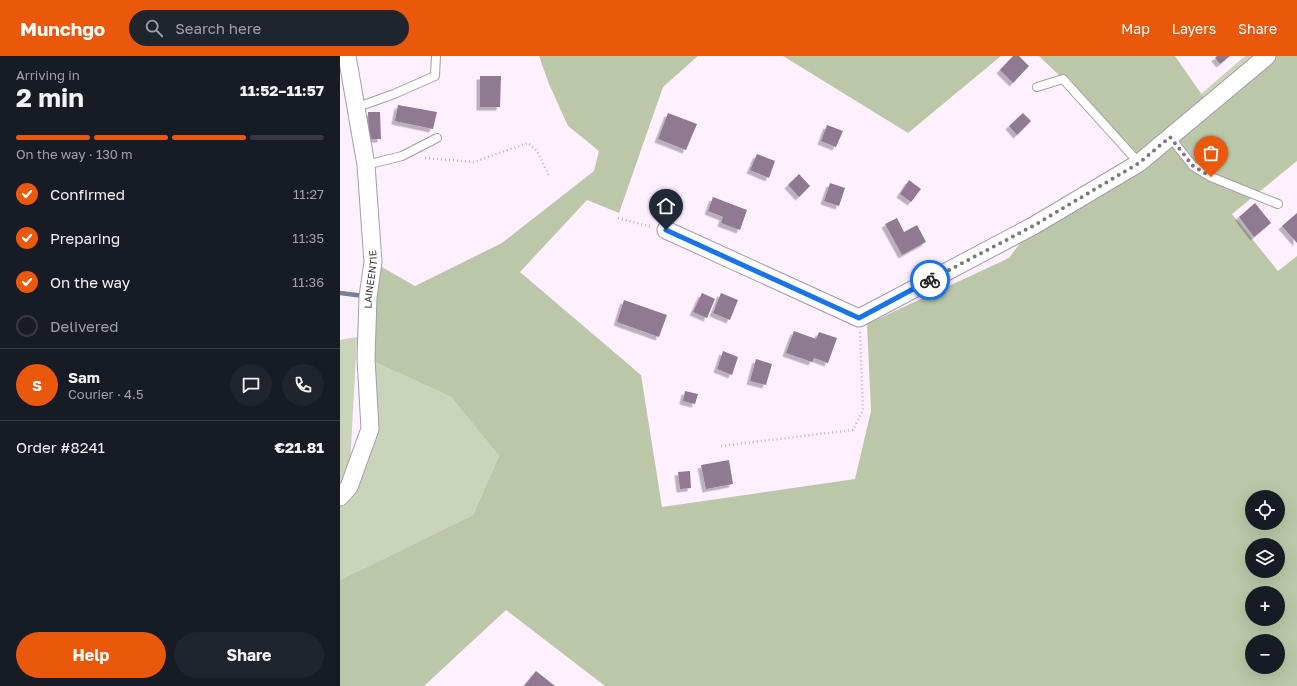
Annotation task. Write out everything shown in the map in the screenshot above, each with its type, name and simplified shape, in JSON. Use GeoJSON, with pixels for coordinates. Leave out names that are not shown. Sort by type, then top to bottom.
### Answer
{"type":"FeatureCollection","features":[{"type":"Feature","properties":{"kind":"street","name":"LAINEENTIE"},"geometry":{"type":"LineString","coordinates":[[340,497],[349,487],[370,429],[366,358],[368,297],[372,262],[366,165],[347,56]]}},
{"type":"Feature","properties":{"kind":"street"},"geometry":{"type":"LineString","coordinates":[[666,230],[859,318],[1033,226],[1139,163],[1267,56]]}},
{"type":"Feature","properties":{"kind":"lane"},"geometry":{"type":"LineString","coordinates":[[355,108],[394,94],[435,76],[436,56]]}},
{"type":"Feature","properties":{"kind":"lane"},"geometry":{"type":"LineString","coordinates":[[1037,87],[1063,79],[1139,163]]}},
{"type":"Feature","properties":{"kind":"lane"},"geometry":{"type":"LineString","coordinates":[[1170,137],[1193,166],[1211,177],[1278,204]]}},
{"type":"Feature","properties":{"kind":"lane"},"geometry":{"type":"LineString","coordinates":[[366,165],[402,156],[437,138]]}},
{"type":"Feature","properties":{"kind":"path"},"geometry":{"type":"LineString","coordinates":[[402,156],[474,162],[528,143],[536,151],[549,176]]}},
{"type":"Feature","properties":{"kind":"path"},"geometry":{"type":"LineString","coordinates":[[618,218],[666,230]]}},
{"type":"Feature","properties":{"kind":"path"},"geometry":{"type":"LineString","coordinates":[[721,446],[853,430],[863,410],[859,318]]}},
{"type":"Feature","properties":{"kind":"green space"},"geometry":{"type":"Polygon","coordinates":[[[539,56],[698,56],[663,87],[619,213],[587,200],[520,272],[641,375],[662,507],[855,479],[871,411],[867,324],[1009,258],[1033,226],[1138,163],[1063,79],[1039,56],[1175,56],[1209,105],[1267,56],[1297,56],[1297,161],[1232,214],[1278,271],[1297,256],[1297,686],[605,686],[506,610],[424,686],[340,686],[340,580],[473,515],[499,456],[451,397],[366,358],[373,262],[415,286],[502,243],[594,171],[599,151],[568,126],[549,84],[539,56]]]}},
{"type":"Feature","properties":{"kind":"green space"},"geometry":{"type":"Polygon","coordinates":[[[783,56],[1001,56],[908,133],[783,56]]]}},
{"type":"Feature","properties":{"kind":"green space"},"geometry":{"type":"Polygon","coordinates":[[[1245,56],[1267,56],[1209,105],[1201,94],[1245,56]]]}},
{"type":"Feature","properties":{"kind":"green space"},"geometry":{"type":"Polygon","coordinates":[[[357,337],[349,485],[369,429],[366,358],[451,397],[499,456],[473,515],[340,580],[340,340],[357,337]]]}},
{"type":"Feature","properties":{"kind":"building"},"geometry":{"type":"Polygon","coordinates":[[[1013,56],[1019,56],[1029,66],[1013,83],[1000,70],[1013,56]]]}},
{"type":"Feature","properties":{"kind":"building"},"geometry":{"type":"Polygon","coordinates":[[[1217,56],[1230,56],[1220,64],[1215,58],[1217,56]]]}},
{"type":"Feature","properties":{"kind":"building"},"geometry":{"type":"Polygon","coordinates":[[[480,76],[501,76],[500,107],[480,107],[480,76]]]}},
{"type":"Feature","properties":{"kind":"building"},"geometry":{"type":"Polygon","coordinates":[[[398,105],[437,112],[433,129],[395,121],[398,105]]]}},
{"type":"Feature","properties":{"kind":"building"},"geometry":{"type":"Polygon","coordinates":[[[368,112],[380,112],[381,139],[369,139],[368,112]]]}},
{"type":"Feature","properties":{"kind":"building"},"geometry":{"type":"Polygon","coordinates":[[[668,113],[697,124],[686,150],[658,139],[668,113]]]}},
{"type":"Feature","properties":{"kind":"building"},"geometry":{"type":"Polygon","coordinates":[[[1023,113],[1031,121],[1017,135],[1009,126],[1023,113]]]}},
{"type":"Feature","properties":{"kind":"building"},"geometry":{"type":"Polygon","coordinates":[[[827,125],[843,131],[836,147],[821,141],[827,125]]]}},
{"type":"Feature","properties":{"kind":"building"},"geometry":{"type":"Polygon","coordinates":[[[757,154],[775,161],[769,178],[750,170],[757,154]]]}},
{"type":"Feature","properties":{"kind":"building"},"geometry":{"type":"Polygon","coordinates":[[[799,174],[810,186],[799,197],[788,185],[799,174]]]}},
{"type":"Feature","properties":{"kind":"building"},"geometry":{"type":"Polygon","coordinates":[[[909,180],[921,189],[911,202],[900,194],[909,180]]]}},
{"type":"Feature","properties":{"kind":"building"},"geometry":{"type":"Polygon","coordinates":[[[830,183],[845,188],[839,206],[824,201],[830,183]]]}},
{"type":"Feature","properties":{"kind":"building"},"geometry":{"type":"Polygon","coordinates":[[[713,197],[747,210],[740,230],[721,223],[723,217],[708,211],[713,197]]]}},
{"type":"Feature","properties":{"kind":"building"},"geometry":{"type":"Polygon","coordinates":[[[1255,203],[1271,223],[1254,237],[1239,217],[1255,203]]]}},
{"type":"Feature","properties":{"kind":"building"},"geometry":{"type":"Polygon","coordinates":[[[1297,213],[1297,243],[1282,226],[1297,213]]]}},
{"type":"Feature","properties":{"kind":"building"},"geometry":{"type":"Polygon","coordinates":[[[897,218],[904,232],[917,225],[926,242],[902,255],[885,224],[897,218]]]}},
{"type":"Feature","properties":{"kind":"building"},"geometry":{"type":"Polygon","coordinates":[[[702,293],[715,299],[707,318],[693,312],[702,293]]]}},
{"type":"Feature","properties":{"kind":"building"},"geometry":{"type":"Polygon","coordinates":[[[721,293],[738,300],[730,320],[713,313],[721,293]]]}},
{"type":"Feature","properties":{"kind":"building"},"geometry":{"type":"Polygon","coordinates":[[[624,300],[667,315],[659,337],[617,322],[624,300]]]}},
{"type":"Feature","properties":{"kind":"building"},"geometry":{"type":"Polygon","coordinates":[[[794,331],[816,339],[819,332],[837,338],[828,363],[814,358],[812,362],[786,353],[794,331]]]}},
{"type":"Feature","properties":{"kind":"building"},"geometry":{"type":"Polygon","coordinates":[[[723,351],[738,357],[732,375],[717,369],[723,351]]]}},
{"type":"Feature","properties":{"kind":"building"},"geometry":{"type":"Polygon","coordinates":[[[756,359],[772,364],[766,385],[750,381],[756,359]]]}},
{"type":"Feature","properties":{"kind":"building"},"geometry":{"type":"Polygon","coordinates":[[[685,391],[698,394],[695,404],[683,401],[685,391]]]}},
{"type":"Feature","properties":{"kind":"building"},"geometry":{"type":"Polygon","coordinates":[[[729,460],[733,484],[706,489],[701,465],[729,460]]]}},
{"type":"Feature","properties":{"kind":"building"},"geometry":{"type":"Polygon","coordinates":[[[690,471],[691,488],[680,489],[678,472],[690,471]]]}},
{"type":"Feature","properties":{"kind":"building"},"geometry":{"type":"Polygon","coordinates":[[[536,671],[555,686],[524,686],[536,671]]]}},
{"type":"Feature","properties":{"kind":"waterway"},"geometry":{"type":"LineString","coordinates":[[340,293],[364,296]]}},
{"type":"Feature","properties":{"kind":"way so far"},"geometry":{"type":"LineString","coordinates":[[930,280],[1033,226],[1139,163],[1170,137],[1193,166],[1211,177]]}},
{"type":"Feature","properties":{"kind":"route"},"geometry":{"type":"LineString","coordinates":[[666,230],[859,318],[930,280]]}}]}
